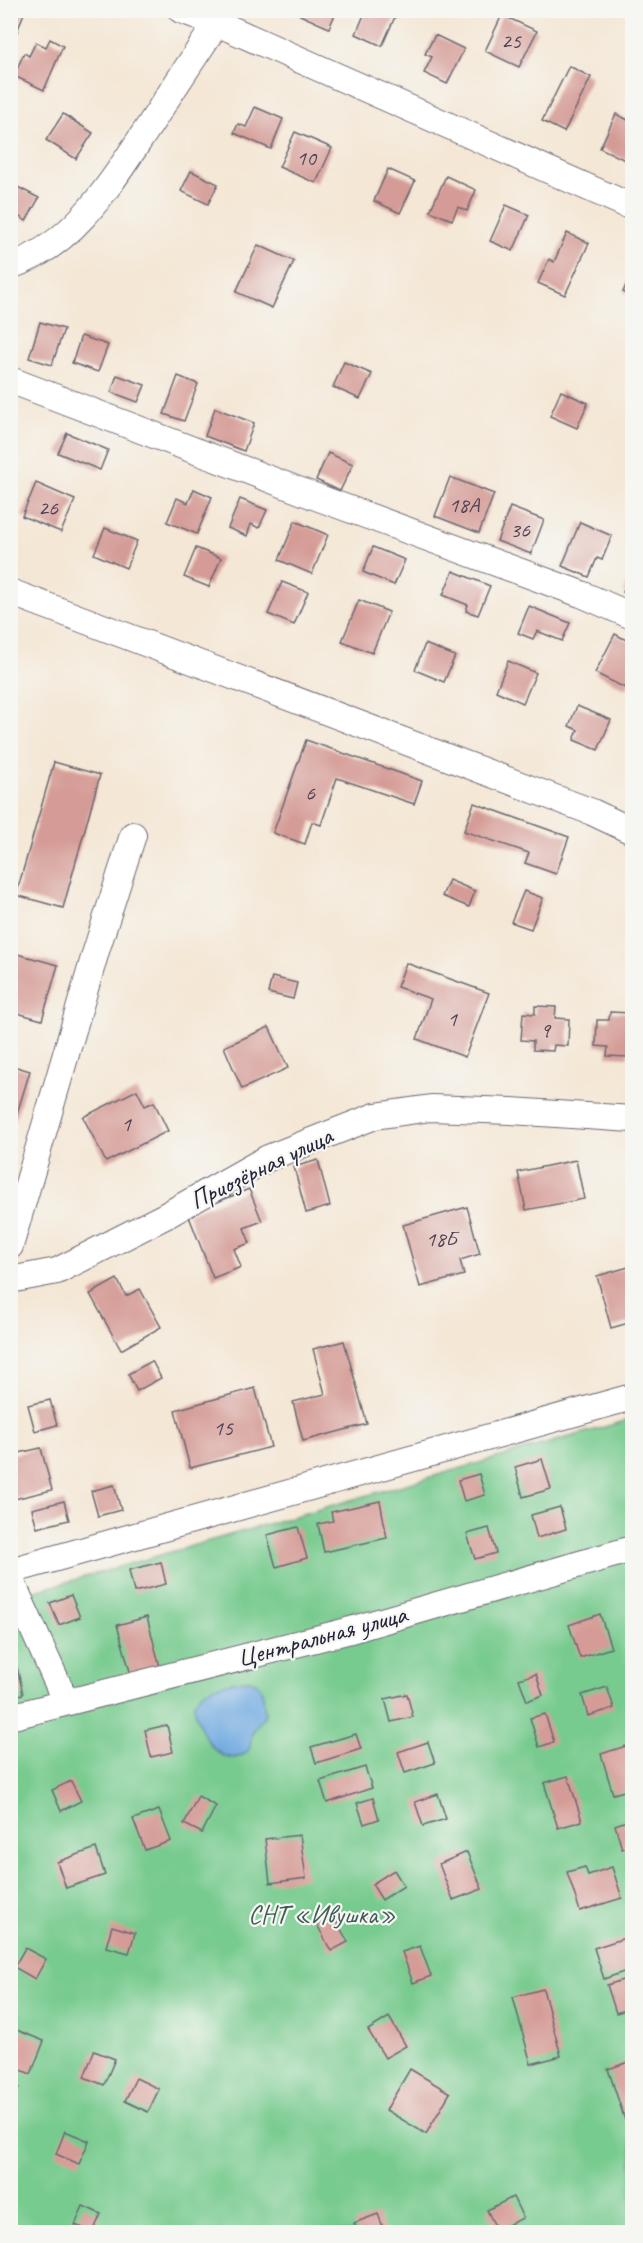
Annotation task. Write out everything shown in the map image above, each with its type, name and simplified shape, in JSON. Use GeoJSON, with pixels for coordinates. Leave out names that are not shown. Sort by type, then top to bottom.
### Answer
{"type":"FeatureCollection","features":[{"type":"Feature","properties":{"kind":"street"},"geometry":{"type":"LineString","coordinates":[[181,10],[217,23],[633,207]]}},
{"type":"Feature","properties":{"kind":"street"},"geometry":{"type":"LineString","coordinates":[[10,266],[41,251],[70,231],[106,190],[217,23]]}},
{"type":"Feature","properties":{"kind":"street"},"geometry":{"type":"LineString","coordinates":[[10,380],[319,498],[581,594],[633,616]]}},
{"type":"Feature","properties":{"kind":"street"},"geometry":{"type":"LineString","coordinates":[[10,592],[592,812],[633,831]]}},
{"type":"Feature","properties":{"kind":"street"},"geometry":{"type":"LineString","coordinates":[[10,1246],[96,951],[133,835]]}},
{"type":"Feature","properties":{"kind":"street","name":"Приозёрная улица"},"geometry":{"type":"LineString","coordinates":[[10,1280],[57,1271],[165,1216],[268,1158],[375,1116],[442,1108],[633,1119]]}},
{"type":"Feature","properties":{"kind":"street"},"geometry":{"type":"LineString","coordinates":[[10,1571],[633,1396]]}},
{"type":"Feature","properties":{"kind":"street","name":"Центральная улица"},"geometry":{"type":"LineString","coordinates":[[10,1717],[346,1631],[633,1549]]}},
{"type":"Feature","properties":{"kind":"street"},"geometry":{"type":"LineString","coordinates":[[10,1578],[66,1702]]}},
{"type":"Feature","properties":{"kind":"green space","name":"СНТ «Ивушка»"},"geometry":{"type":"Polygon","coordinates":[[[632,1419],[632,2230],[630,2232],[11,2232],[11,1598],[632,1419]]]}},
{"type":"Feature","properties":{"kind":"water"},"geometry":{"type":"Polygon","coordinates":[[[246,1680],[257,1683],[260,1687],[265,1714],[252,1733],[247,1752],[234,1758],[216,1751],[209,1743],[203,1733],[194,1703],[210,1688],[246,1680]]]}},
{"type":"Feature","properties":{"kind":"building"},"geometry":{"type":"Polygon","coordinates":[[[10,10],[25,10],[11,49],[10,49],[10,10]]]}},
{"type":"Feature","properties":{"kind":"building"},"geometry":{"type":"Polygon","coordinates":[[[301,10],[337,10],[329,28],[300,15],[301,10]]]}},
{"type":"Feature","properties":{"kind":"building"},"geometry":{"type":"Polygon","coordinates":[[[366,10],[398,10],[382,46],[356,34],[366,10]]]}},
{"type":"Feature","properties":{"kind":"building"},"geometry":{"type":"Polygon","coordinates":[[[502,15],[537,31],[519,67],[485,51],[502,15]]]}},
{"type":"Feature","properties":{"kind":"building"},"geometry":{"type":"Polygon","coordinates":[[[435,35],[464,49],[447,84],[424,73],[432,57],[425,54],[435,35]]]}},
{"type":"Feature","properties":{"kind":"building"},"geometry":{"type":"Polygon","coordinates":[[[50,39],[63,46],[44,90],[14,76],[24,53],[29,56],[36,42],[46,47],[50,39]]]}},
{"type":"Feature","properties":{"kind":"building"},"geometry":{"type":"Polygon","coordinates":[[[569,66],[591,77],[564,132],[542,121],[569,66]]]}},
{"type":"Feature","properties":{"kind":"building"},"geometry":{"type":"Polygon","coordinates":[[[255,107],[283,119],[271,149],[234,133],[238,124],[246,127],[255,107]]]}},
{"type":"Feature","properties":{"kind":"building"},"geometry":{"type":"Polygon","coordinates":[[[63,114],[93,133],[76,159],[46,140],[63,114]]]}},
{"type":"Feature","properties":{"kind":"building"},"geometry":{"type":"Polygon","coordinates":[[[616,114],[632,122],[632,146],[625,160],[600,148],[616,114]]]}},
{"type":"Feature","properties":{"kind":"building"},"geometry":{"type":"Polygon","coordinates":[[[295,132],[332,148],[316,183],[279,167],[295,132]]]}},
{"type":"Feature","properties":{"kind":"building"},"geometry":{"type":"Polygon","coordinates":[[[388,169],[415,181],[400,213],[374,201],[388,169]]]}},
{"type":"Feature","properties":{"kind":"building"},"geometry":{"type":"Polygon","coordinates":[[[191,171],[218,184],[208,204],[181,191],[191,171]]]}},
{"type":"Feature","properties":{"kind":"building"},"geometry":{"type":"Polygon","coordinates":[[[446,176],[476,190],[467,211],[458,207],[452,220],[430,211],[446,176]]]}},
{"type":"Feature","properties":{"kind":"building"},"geometry":{"type":"Polygon","coordinates":[[[10,183],[39,198],[26,221],[17,215],[10,227],[10,183]]]}},
{"type":"Feature","properties":{"kind":"building"},"geometry":{"type":"Polygon","coordinates":[[[506,205],[529,215],[513,251],[490,241],[506,205]]]}},
{"type":"Feature","properties":{"kind":"building"},"geometry":{"type":"Polygon","coordinates":[[[567,233],[589,243],[565,295],[538,283],[549,259],[554,262],[567,233]]]}},
{"type":"Feature","properties":{"kind":"building"},"geometry":{"type":"Polygon","coordinates":[[[258,245],[294,261],[272,308],[236,292],[258,245]]]}},
{"type":"Feature","properties":{"kind":"building"},"geometry":{"type":"Polygon","coordinates":[[[632,271],[632,296],[623,292],[632,271]]]}},
{"type":"Feature","properties":{"kind":"building"},"geometry":{"type":"Polygon","coordinates":[[[40,322],[64,329],[52,365],[29,358],[40,322]]]}},
{"type":"Feature","properties":{"kind":"building"},"geometry":{"type":"Polygon","coordinates":[[[81,336],[108,345],[98,372],[72,363],[81,336]]]}},
{"type":"Feature","properties":{"kind":"building"},"geometry":{"type":"Polygon","coordinates":[[[344,362],[372,374],[360,399],[333,387],[344,362]]]}},
{"type":"Feature","properties":{"kind":"building"},"geometry":{"type":"Polygon","coordinates":[[[117,375],[145,385],[138,402],[111,392],[117,375]]]}},
{"type":"Feature","properties":{"kind":"building"},"geometry":{"type":"Polygon","coordinates":[[[178,376],[198,384],[184,421],[164,414],[178,376]]]}},
{"type":"Feature","properties":{"kind":"building"},"geometry":{"type":"Polygon","coordinates":[[[561,391],[588,403],[577,428],[550,416],[561,391]]]}},
{"type":"Feature","properties":{"kind":"building"},"geometry":{"type":"Polygon","coordinates":[[[215,408],[254,423],[244,451],[205,436],[215,408]]]}},
{"type":"Feature","properties":{"kind":"building"},"geometry":{"type":"Polygon","coordinates":[[[67,433],[108,450],[100,470],[58,453],[67,433]]]}},
{"type":"Feature","properties":{"kind":"building"},"geometry":{"type":"Polygon","coordinates":[[[328,453],[353,464],[340,491],[316,480],[328,453]]]}},
{"type":"Feature","properties":{"kind":"building"},"geometry":{"type":"Polygon","coordinates":[[[450,477],[494,494],[479,533],[435,516],[450,477]]]}},
{"type":"Feature","properties":{"kind":"building"},"geometry":{"type":"Polygon","coordinates":[[[36,483],[75,500],[61,532],[22,516],[36,483]]]}},
{"type":"Feature","properties":{"kind":"building"},"geometry":{"type":"Polygon","coordinates":[[[194,489],[212,497],[197,534],[167,522],[177,498],[188,503],[194,489]]]}},
{"type":"Feature","properties":{"kind":"building"},"geometry":{"type":"Polygon","coordinates":[[[240,499],[267,510],[259,528],[251,524],[247,536],[228,528],[240,499]]]}},
{"type":"Feature","properties":{"kind":"building"},"geometry":{"type":"Polygon","coordinates":[[[510,507],[544,520],[531,554],[497,541],[510,507]]]}},
{"type":"Feature","properties":{"kind":"building"},"geometry":{"type":"Polygon","coordinates":[[[295,521],[328,535],[312,574],[279,560],[295,521]]]}},
{"type":"Feature","properties":{"kind":"building"},"geometry":{"type":"Polygon","coordinates":[[[580,522],[612,536],[602,560],[597,558],[589,577],[562,566],[580,522]]]}},
{"type":"Feature","properties":{"kind":"building"},"geometry":{"type":"Polygon","coordinates":[[[105,528],[137,541],[126,568],[94,554],[105,528]]]}},
{"type":"Feature","properties":{"kind":"building"},"geometry":{"type":"Polygon","coordinates":[[[373,547],[405,560],[394,585],[363,572],[373,547]]]}},
{"type":"Feature","properties":{"kind":"building"},"geometry":{"type":"Polygon","coordinates":[[[196,548],[221,558],[209,587],[184,577],[196,548]]]}},
{"type":"Feature","properties":{"kind":"building"},"geometry":{"type":"Polygon","coordinates":[[[632,569],[632,596],[623,592],[632,569]]]}},
{"type":"Feature","properties":{"kind":"building"},"geometry":{"type":"Polygon","coordinates":[[[453,571],[490,586],[478,615],[466,611],[468,605],[443,595],[453,571]]]}},
{"type":"Feature","properties":{"kind":"building"},"geometry":{"type":"Polygon","coordinates":[[[282,582],[308,592],[294,625],[268,614],[282,582]]]}},
{"type":"Feature","properties":{"kind":"building"},"geometry":{"type":"Polygon","coordinates":[[[359,600],[389,612],[372,653],[342,641],[359,600]]]}},
{"type":"Feature","properties":{"kind":"building"},"geometry":{"type":"Polygon","coordinates":[[[529,606],[570,623],[562,641],[537,631],[533,639],[518,633],[529,606]]]}},
{"type":"Feature","properties":{"kind":"building"},"geometry":{"type":"Polygon","coordinates":[[[615,634],[632,643],[632,677],[627,689],[595,673],[615,634]]]}},
{"type":"Feature","properties":{"kind":"building"},"geometry":{"type":"Polygon","coordinates":[[[425,644],[455,656],[444,682],[415,670],[425,644]]]}},
{"type":"Feature","properties":{"kind":"building"},"geometry":{"type":"Polygon","coordinates":[[[508,661],[536,673],[523,703],[496,691],[508,661]]]}},
{"type":"Feature","properties":{"kind":"building"},"geometry":{"type":"Polygon","coordinates":[[[577,706],[611,720],[598,750],[574,740],[578,730],[569,726],[577,706]]]}},
{"type":"Feature","properties":{"kind":"building"},"geometry":{"type":"Polygon","coordinates":[[[306,740],[422,781],[414,804],[337,778],[321,825],[312,822],[305,844],[273,833],[306,740]]]}},
{"type":"Feature","properties":{"kind":"building"},"geometry":{"type":"Polygon","coordinates":[[[54,762],[100,775],[63,908],[16,895],[54,762]]]}},
{"type":"Feature","properties":{"kind":"building"},"geometry":{"type":"Polygon","coordinates":[[[474,803],[569,837],[556,874],[525,863],[529,853],[464,831],[474,803]]]}},
{"type":"Feature","properties":{"kind":"building"},"geometry":{"type":"Polygon","coordinates":[[[449,880],[475,891],[469,907],[442,896],[449,880]]]}},
{"type":"Feature","properties":{"kind":"building"},"geometry":{"type":"Polygon","coordinates":[[[524,891],[543,898],[531,929],[511,922],[524,891]]]}},
{"type":"Feature","properties":{"kind":"building"},"geometry":{"type":"Polygon","coordinates":[[[10,952],[58,965],[42,1020],[10,1011],[10,952]]]}},
{"type":"Feature","properties":{"kind":"building"},"geometry":{"type":"Polygon","coordinates":[[[406,963],[489,993],[465,1057],[417,1039],[431,999],[397,987],[406,963]]]}},
{"type":"Feature","properties":{"kind":"building"},"geometry":{"type":"Polygon","coordinates":[[[272,977],[297,983],[293,999],[268,993],[272,977]]]}},
{"type":"Feature","properties":{"kind":"building"},"geometry":{"type":"Polygon","coordinates":[[[535,1006],[556,1007],[555,1018],[569,1019],[568,1046],[554,1045],[553,1051],[533,1050],[533,1041],[521,1040],[523,1013],[535,1014],[535,1006]]]}},
{"type":"Feature","properties":{"kind":"building"},"geometry":{"type":"Polygon","coordinates":[[[610,1012],[630,1013],[632,1051],[628,1051],[628,1057],[607,1056],[608,1047],[596,1046],[597,1020],[609,1020],[610,1012]]]}},
{"type":"Feature","properties":{"kind":"building"},"geometry":{"type":"Polygon","coordinates":[[[269,1027],[288,1068],[242,1089],[224,1047],[269,1027]]]}},
{"type":"Feature","properties":{"kind":"building"},"geometry":{"type":"Polygon","coordinates":[[[10,1065],[30,1071],[15,1120],[10,1119],[10,1065]]]}},
{"type":"Feature","properties":{"kind":"building"},"geometry":{"type":"Polygon","coordinates":[[[137,1090],[145,1106],[154,1102],[168,1131],[106,1162],[83,1117],[137,1090]]]}},
{"type":"Feature","properties":{"kind":"building"},"geometry":{"type":"Polygon","coordinates":[[[318,1160],[330,1206],[306,1213],[294,1167],[318,1160]]]}},
{"type":"Feature","properties":{"kind":"building"},"geometry":{"type":"Polygon","coordinates":[[[576,1160],[584,1199],[526,1210],[518,1172],[576,1160]]]}},
{"type":"Feature","properties":{"kind":"building"},"geometry":{"type":"Polygon","coordinates":[[[249,1189],[262,1221],[244,1228],[250,1243],[234,1249],[241,1267],[213,1278],[188,1214],[249,1189]]]}},
{"type":"Feature","properties":{"kind":"building"},"geometry":{"type":"Polygon","coordinates":[[[467,1207],[480,1254],[460,1260],[464,1275],[420,1287],[403,1225],[467,1207]]]}},
{"type":"Feature","properties":{"kind":"building"},"geometry":{"type":"Polygon","coordinates":[[[632,1266],[632,1322],[611,1328],[597,1276],[632,1266]]]}},
{"type":"Feature","properties":{"kind":"building"},"geometry":{"type":"Polygon","coordinates":[[[117,1279],[126,1296],[140,1289],[161,1327],[121,1350],[90,1294],[117,1279]]]}},
{"type":"Feature","properties":{"kind":"building"},"geometry":{"type":"Polygon","coordinates":[[[344,1341],[367,1424],[303,1441],[293,1402],[325,1394],[313,1349],[344,1341]]]}},
{"type":"Feature","properties":{"kind":"building"},"geometry":{"type":"Polygon","coordinates":[[[152,1361],[161,1378],[137,1391],[128,1374],[152,1361]]]}},
{"type":"Feature","properties":{"kind":"building"},"geometry":{"type":"Polygon","coordinates":[[[255,1388],[271,1447],[190,1468],[175,1410],[255,1388]]]}},
{"type":"Feature","properties":{"kind":"building"},"geometry":{"type":"Polygon","coordinates":[[[50,1400],[57,1425],[35,1431],[28,1405],[50,1400]]]}},
{"type":"Feature","properties":{"kind":"building"},"geometry":{"type":"Polygon","coordinates":[[[41,1448],[52,1490],[10,1500],[10,1455],[41,1448]]]}},
{"type":"Feature","properties":{"kind":"building"},"geometry":{"type":"Polygon","coordinates":[[[542,1459],[551,1489],[523,1497],[515,1467],[542,1459]]]}},
{"type":"Feature","properties":{"kind":"building"},"geometry":{"type":"Polygon","coordinates":[[[479,1474],[485,1495],[464,1501],[458,1480],[479,1474]]]}},
{"type":"Feature","properties":{"kind":"building"},"geometry":{"type":"Polygon","coordinates":[[[114,1485],[121,1510],[98,1516],[91,1491],[114,1485]]]}},
{"type":"Feature","properties":{"kind":"building"},"geometry":{"type":"Polygon","coordinates":[[[64,1501],[69,1520],[37,1528],[32,1509],[64,1501]]]}},
{"type":"Feature","properties":{"kind":"building"},"geometry":{"type":"Polygon","coordinates":[[[380,1501],[387,1538],[324,1552],[318,1524],[333,1521],[331,1512],[380,1501]]]}},
{"type":"Feature","properties":{"kind":"building"},"geometry":{"type":"Polygon","coordinates":[[[560,1507],[566,1529],[537,1538],[531,1515],[560,1507]]]}},
{"type":"Feature","properties":{"kind":"building"},"geometry":{"type":"Polygon","coordinates":[[[298,1527],[307,1558],[276,1567],[267,1535],[298,1527]]]}},
{"type":"Feature","properties":{"kind":"building"},"geometry":{"type":"Polygon","coordinates":[[[489,1528],[496,1553],[475,1559],[467,1534],[489,1528]]]}},
{"type":"Feature","properties":{"kind":"building"},"geometry":{"type":"Polygon","coordinates":[[[161,1562],[166,1584],[134,1592],[129,1570],[161,1562]]]}},
{"type":"Feature","properties":{"kind":"building"},"geometry":{"type":"Polygon","coordinates":[[[71,1595],[80,1617],[59,1625],[50,1603],[71,1595]]]}},
{"type":"Feature","properties":{"kind":"building"},"geometry":{"type":"Polygon","coordinates":[[[600,1614],[611,1648],[580,1658],[569,1625],[600,1614]]]}},
{"type":"Feature","properties":{"kind":"building"},"geometry":{"type":"Polygon","coordinates":[[[147,1617],[160,1667],[131,1675],[117,1625],[147,1617]]]}},
{"type":"Feature","properties":{"kind":"building"},"geometry":{"type":"Polygon","coordinates":[[[17,1667],[23,1694],[10,1697],[10,1669],[17,1667]]]}},
{"type":"Feature","properties":{"kind":"building"},"geometry":{"type":"Polygon","coordinates":[[[536,1674],[543,1695],[527,1701],[519,1679],[536,1674]]]}},
{"type":"Feature","properties":{"kind":"building"},"geometry":{"type":"Polygon","coordinates":[[[607,1687],[614,1708],[588,1716],[582,1695],[607,1687]]]}},
{"type":"Feature","properties":{"kind":"building"},"geometry":{"type":"Polygon","coordinates":[[[407,1694],[413,1717],[391,1722],[385,1699],[407,1694]]]}},
{"type":"Feature","properties":{"kind":"building"},"geometry":{"type":"Polygon","coordinates":[[[545,1714],[554,1742],[539,1747],[530,1718],[545,1714]]]}},
{"type":"Feature","properties":{"kind":"building"},"geometry":{"type":"Polygon","coordinates":[[[167,1725],[173,1752],[151,1757],[145,1730],[167,1725]]]}},
{"type":"Feature","properties":{"kind":"building"},"geometry":{"type":"Polygon","coordinates":[[[356,1734],[361,1749],[316,1763],[311,1747],[356,1734]]]}},
{"type":"Feature","properties":{"kind":"building"},"geometry":{"type":"Polygon","coordinates":[[[428,1742],[435,1763],[405,1773],[398,1752],[428,1742]]]}},
{"type":"Feature","properties":{"kind":"building"},"geometry":{"type":"Polygon","coordinates":[[[632,1744],[632,1789],[613,1794],[601,1754],[632,1744]]]}},
{"type":"Feature","properties":{"kind":"building"},"geometry":{"type":"Polygon","coordinates":[[[10,1761],[16,1776],[10,1779],[10,1761]]]}},
{"type":"Feature","properties":{"kind":"building"},"geometry":{"type":"Polygon","coordinates":[[[365,1767],[372,1788],[327,1803],[320,1781],[365,1767]]]}},
{"type":"Feature","properties":{"kind":"building"},"geometry":{"type":"Polygon","coordinates":[[[568,1776],[582,1821],[558,1828],[544,1783],[568,1776]]]}},
{"type":"Feature","properties":{"kind":"building"},"geometry":{"type":"Polygon","coordinates":[[[71,1781],[81,1801],[61,1811],[52,1790],[71,1781]]]}},
{"type":"Feature","properties":{"kind":"building"},"geometry":{"type":"Polygon","coordinates":[[[438,1794],[446,1819],[423,1826],[415,1802],[438,1794]]]}},
{"type":"Feature","properties":{"kind":"building"},"geometry":{"type":"Polygon","coordinates":[[[198,1796],[216,1806],[202,1833],[184,1824],[198,1796]]]}},
{"type":"Feature","properties":{"kind":"building"},"geometry":{"type":"Polygon","coordinates":[[[373,1798],[379,1819],[364,1824],[357,1803],[373,1798]]]}},
{"type":"Feature","properties":{"kind":"building"},"geometry":{"type":"Polygon","coordinates":[[[159,1810],[171,1841],[145,1850],[133,1819],[159,1810]]]}},
{"type":"Feature","properties":{"kind":"building"},"geometry":{"type":"Polygon","coordinates":[[[632,1819],[632,1846],[622,1849],[615,1825],[632,1819]]]}},
{"type":"Feature","properties":{"kind":"building"},"geometry":{"type":"Polygon","coordinates":[[[300,1835],[306,1878],[270,1883],[265,1839],[300,1835]]]}},
{"type":"Feature","properties":{"kind":"building"},"geometry":{"type":"Polygon","coordinates":[[[96,1848],[105,1875],[66,1888],[57,1862],[96,1848]]]}},
{"type":"Feature","properties":{"kind":"building"},"geometry":{"type":"Polygon","coordinates":[[[632,1851],[632,1869],[627,1853],[632,1851]]]}},
{"type":"Feature","properties":{"kind":"building"},"geometry":{"type":"Polygon","coordinates":[[[467,1852],[482,1889],[453,1900],[439,1864],[467,1852]]]}},
{"type":"Feature","properties":{"kind":"building"},"geometry":{"type":"Polygon","coordinates":[[[585,1867],[588,1875],[612,1867],[622,1898],[580,1911],[567,1872],[585,1867]]]}},
{"type":"Feature","properties":{"kind":"building"},"geometry":{"type":"Polygon","coordinates":[[[394,1870],[404,1886],[382,1900],[372,1884],[394,1870]]]}},
{"type":"Feature","properties":{"kind":"building"},"geometry":{"type":"Polygon","coordinates":[[[329,1908],[348,1942],[331,1951],[313,1917],[329,1908]]]}},
{"type":"Feature","properties":{"kind":"building"},"geometry":{"type":"Polygon","coordinates":[[[112,1926],[135,1933],[129,1953],[106,1947],[112,1926]]]}},
{"type":"Feature","properties":{"kind":"building"},"geometry":{"type":"Polygon","coordinates":[[[625,1938],[632,1960],[632,1969],[604,1979],[594,1948],[625,1938]]]}},
{"type":"Feature","properties":{"kind":"building"},"geometry":{"type":"Polygon","coordinates":[[[420,1946],[431,1976],[413,1983],[402,1952],[420,1946]]]}},
{"type":"Feature","properties":{"kind":"building"},"geometry":{"type":"Polygon","coordinates":[[[25,1948],[46,1959],[35,1979],[14,1967],[25,1948]]]}},
{"type":"Feature","properties":{"kind":"building"},"geometry":{"type":"Polygon","coordinates":[[[632,1977],[632,2008],[616,2013],[607,1985],[632,1977]]]}},
{"type":"Feature","properties":{"kind":"building"},"geometry":{"type":"Polygon","coordinates":[[[543,1989],[561,2056],[531,2064],[513,1997],[543,1989]]]}},
{"type":"Feature","properties":{"kind":"building"},"geometry":{"type":"Polygon","coordinates":[[[389,2017],[406,2046],[385,2058],[368,2030],[389,2017]]]}},
{"type":"Feature","properties":{"kind":"building"},"geometry":{"type":"Polygon","coordinates":[[[14,2029],[44,2041],[31,2074],[10,2066],[10,2037],[14,2029]]]}},
{"type":"Feature","properties":{"kind":"building"},"geometry":{"type":"Polygon","coordinates":[[[94,2051],[115,2059],[104,2085],[84,2077],[94,2051]]]}},
{"type":"Feature","properties":{"kind":"building"},"geometry":{"type":"Polygon","coordinates":[[[632,2061],[632,2118],[625,2120],[608,2069],[632,2061]]]}},
{"type":"Feature","properties":{"kind":"building"},"geometry":{"type":"Polygon","coordinates":[[[410,2069],[450,2093],[426,2134],[386,2110],[410,2069]]]}},
{"type":"Feature","properties":{"kind":"building"},"geometry":{"type":"Polygon","coordinates":[[[136,2078],[159,2089],[148,2112],[125,2101],[136,2078]]]}},
{"type":"Feature","properties":{"kind":"building"},"geometry":{"type":"Polygon","coordinates":[[[10,2083],[19,2087],[12,2100],[10,2099],[10,2083]]]}},
{"type":"Feature","properties":{"kind":"building"},"geometry":{"type":"Polygon","coordinates":[[[65,2131],[89,2141],[79,2164],[56,2154],[65,2131]]]}},
{"type":"Feature","properties":{"kind":"building"},"geometry":{"type":"Polygon","coordinates":[[[513,2197],[523,2218],[497,2230],[487,2210],[513,2197]]]}},
{"type":"Feature","properties":{"kind":"building"},"geometry":{"type":"Polygon","coordinates":[[[83,2206],[101,2214],[93,2232],[75,2225],[83,2206]]]}},
{"type":"Feature","properties":{"kind":"building"},"geometry":{"type":"Polygon","coordinates":[[[378,2214],[385,2232],[357,2232],[354,2223],[378,2214]]]}}]}
